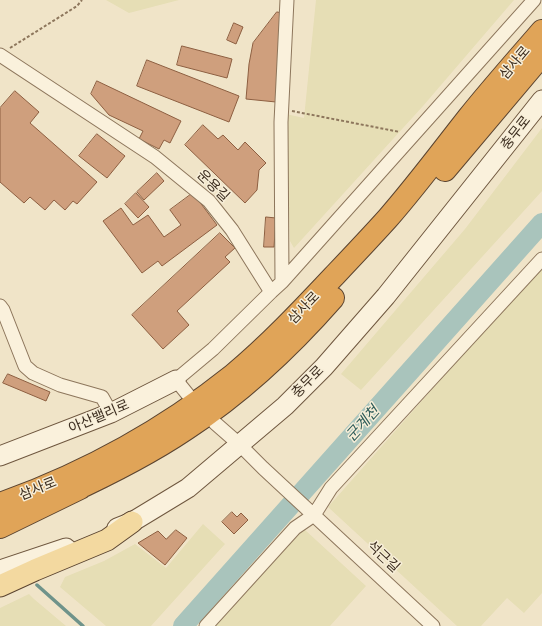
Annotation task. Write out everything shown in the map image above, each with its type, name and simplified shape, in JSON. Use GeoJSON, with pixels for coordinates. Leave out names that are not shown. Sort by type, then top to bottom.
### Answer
{"type":"FeatureCollection","features":[{"type":"Feature","properties":{"kind":"highway","name":"삼사로"},"geometry":{"type":"LineString","coordinates":[[0,504],[45,487],[135,443],[198,401],[234,374],[292,321],[389,217],[542,31]]}},
{"type":"Feature","properties":{"kind":"highway","name":"삼사로"},"geometry":{"type":"LineString","coordinates":[[0,519],[46,503],[98,480],[186,429],[247,384],[283,352],[311,324],[475,135],[542,55]]}},
{"type":"Feature","properties":{"kind":"highway"},"geometry":{"type":"LineString","coordinates":[[0,527],[98,480]]}},
{"type":"Feature","properties":{"kind":"main road"},"geometry":{"type":"LineString","coordinates":[[0,586],[107,540],[132,522]]}},
{"type":"Feature","properties":{"kind":"street"},"geometry":{"type":"LineString","coordinates":[[282,282],[282,109],[287,0]]}},
{"type":"Feature","properties":{"kind":"street"},"geometry":{"type":"LineString","coordinates":[[189,396],[176,380],[213,349],[282,282],[534,0]]}},
{"type":"Feature","properties":{"kind":"street","name":"운용길"},"geometry":{"type":"LineString","coordinates":[[3,52],[155,157],[209,201],[232,230],[271,292]]}},
{"type":"Feature","properties":{"kind":"street","name":"충무로"},"geometry":{"type":"LineString","coordinates":[[0,570],[61,550],[132,522],[188,488],[285,406],[324,367],[386,296],[542,100]]}},
{"type":"Feature","properties":{"kind":"street"},"geometry":{"type":"LineString","coordinates":[[206,626],[295,528],[312,513],[331,488],[542,259]]}},
{"type":"Feature","properties":{"kind":"street"},"geometry":{"type":"LineString","coordinates":[[0,306],[3,310],[25,366],[33,374],[60,385],[102,397],[111,414]]}},
{"type":"Feature","properties":{"kind":"street","name":"아산밸리로"},"geometry":{"type":"LineString","coordinates":[[3,451],[111,414],[176,380]]}},
{"type":"Feature","properties":{"kind":"street"},"geometry":{"type":"LineString","coordinates":[[215,423],[239,444]]}},
{"type":"Feature","properties":{"kind":"street","name":"석근길"},"geometry":{"type":"LineString","coordinates":[[239,444],[433,626]]}},
{"type":"Feature","properties":{"kind":"path"},"geometry":{"type":"LineString","coordinates":[[3,52],[77,6],[82,0]]}},
{"type":"Feature","properties":{"kind":"path"},"geometry":{"type":"LineString","coordinates":[[282,109],[415,134]]}},
{"type":"Feature","properties":{"kind":"shaded area"},"geometry":{"type":"Polygon","coordinates":[[[106,0],[179,0],[129,13],[106,0]]]}},
{"type":"Feature","properties":{"kind":"shaded area"},"geometry":{"type":"Polygon","coordinates":[[[316,0],[514,0],[423,106],[294,248],[290,241],[286,114],[304,118],[316,0]]]}},
{"type":"Feature","properties":{"kind":"shaded area"},"geometry":{"type":"Polygon","coordinates":[[[542,128],[542,191],[361,390],[341,374],[465,229],[542,128]]]}},
{"type":"Feature","properties":{"kind":"shaded area"},"geometry":{"type":"Polygon","coordinates":[[[542,265],[542,593],[524,613],[507,598],[481,626],[457,626],[328,507],[542,265]]]}},
{"type":"Feature","properties":{"kind":"shaded area"},"geometry":{"type":"Polygon","coordinates":[[[203,524],[225,544],[151,626],[106,626],[60,587],[65,577],[104,561],[135,544],[166,568],[203,524]]]}},
{"type":"Feature","properties":{"kind":"shaded area"},"geometry":{"type":"Polygon","coordinates":[[[304,529],[366,586],[330,626],[215,626],[304,529]]]}},
{"type":"Feature","properties":{"kind":"shaded area"},"geometry":{"type":"Polygon","coordinates":[[[29,594],[66,626],[0,626],[0,608],[29,594]]]}},
{"type":"Feature","properties":{"kind":"building"},"geometry":{"type":"Polygon","coordinates":[[[277,12],[283,13],[276,102],[246,99],[249,64],[253,43],[277,12]]]}},
{"type":"Feature","properties":{"kind":"building"},"geometry":{"type":"Polygon","coordinates":[[[234,23],[243,27],[236,44],[227,40],[234,23]]]}},
{"type":"Feature","properties":{"kind":"building"},"geometry":{"type":"Polygon","coordinates":[[[182,46],[232,59],[227,78],[177,65],[182,46]]]}},
{"type":"Feature","properties":{"kind":"building"},"geometry":{"type":"Polygon","coordinates":[[[147,60],[239,96],[229,122],[137,86],[147,60]]]}},
{"type":"Feature","properties":{"kind":"building"},"geometry":{"type":"Polygon","coordinates":[[[97,81],[181,121],[170,143],[164,140],[159,149],[139,139],[143,131],[109,115],[91,94],[97,81]]]}},
{"type":"Feature","properties":{"kind":"building"},"geometry":{"type":"Polygon","coordinates":[[[15,91],[39,112],[30,123],[97,182],[77,204],[73,201],[65,210],[54,200],[45,210],[30,197],[24,203],[0,182],[0,108],[15,91]]]}},
{"type":"Feature","properties":{"kind":"building"},"geometry":{"type":"Polygon","coordinates":[[[203,125],[218,139],[223,135],[238,150],[245,142],[266,163],[259,170],[257,190],[245,203],[185,145],[203,125]]]}},
{"type":"Feature","properties":{"kind":"building"},"geometry":{"type":"Polygon","coordinates":[[[97,134],[125,156],[107,178],[79,156],[97,134]]]}},
{"type":"Feature","properties":{"kind":"building"},"geometry":{"type":"Polygon","coordinates":[[[157,173],[164,181],[144,200],[137,192],[157,173]]]}},
{"type":"Feature","properties":{"kind":"building"},"geometry":{"type":"Polygon","coordinates":[[[136,193],[149,207],[138,218],[125,204],[136,193]]]}},
{"type":"Feature","properties":{"kind":"building"},"geometry":{"type":"Polygon","coordinates":[[[193,193],[217,225],[162,266],[158,261],[142,273],[103,221],[121,208],[133,225],[148,215],[164,237],[181,225],[170,210],[193,193]]]}},
{"type":"Feature","properties":{"kind":"building"},"geometry":{"type":"Polygon","coordinates":[[[266,217],[276,218],[274,247],[264,247],[266,217]]]}},
{"type":"Feature","properties":{"kind":"building"},"geometry":{"type":"Polygon","coordinates":[[[220,233],[235,248],[225,257],[230,262],[177,311],[189,325],[163,349],[132,315],[220,233]]]}},
{"type":"Feature","properties":{"kind":"building"},"geometry":{"type":"Polygon","coordinates":[[[8,374],[50,392],[46,401],[3,383],[8,374]]]}},
{"type":"Feature","properties":{"kind":"building"},"geometry":{"type":"Polygon","coordinates":[[[232,512],[237,517],[241,513],[248,520],[234,534],[222,522],[232,512]]]}},
{"type":"Feature","properties":{"kind":"building"},"geometry":{"type":"Polygon","coordinates":[[[176,530],[187,538],[165,565],[138,543],[158,531],[166,539],[176,530]]]}},
{"type":"Feature","properties":{"kind":"waterway","name":"군계천"},"geometry":{"type":"LineString","coordinates":[[183,626],[542,223]]}},
{"type":"Feature","properties":{"kind":"waterway"},"geometry":{"type":"LineString","coordinates":[[37,585],[83,626]]}}]}
